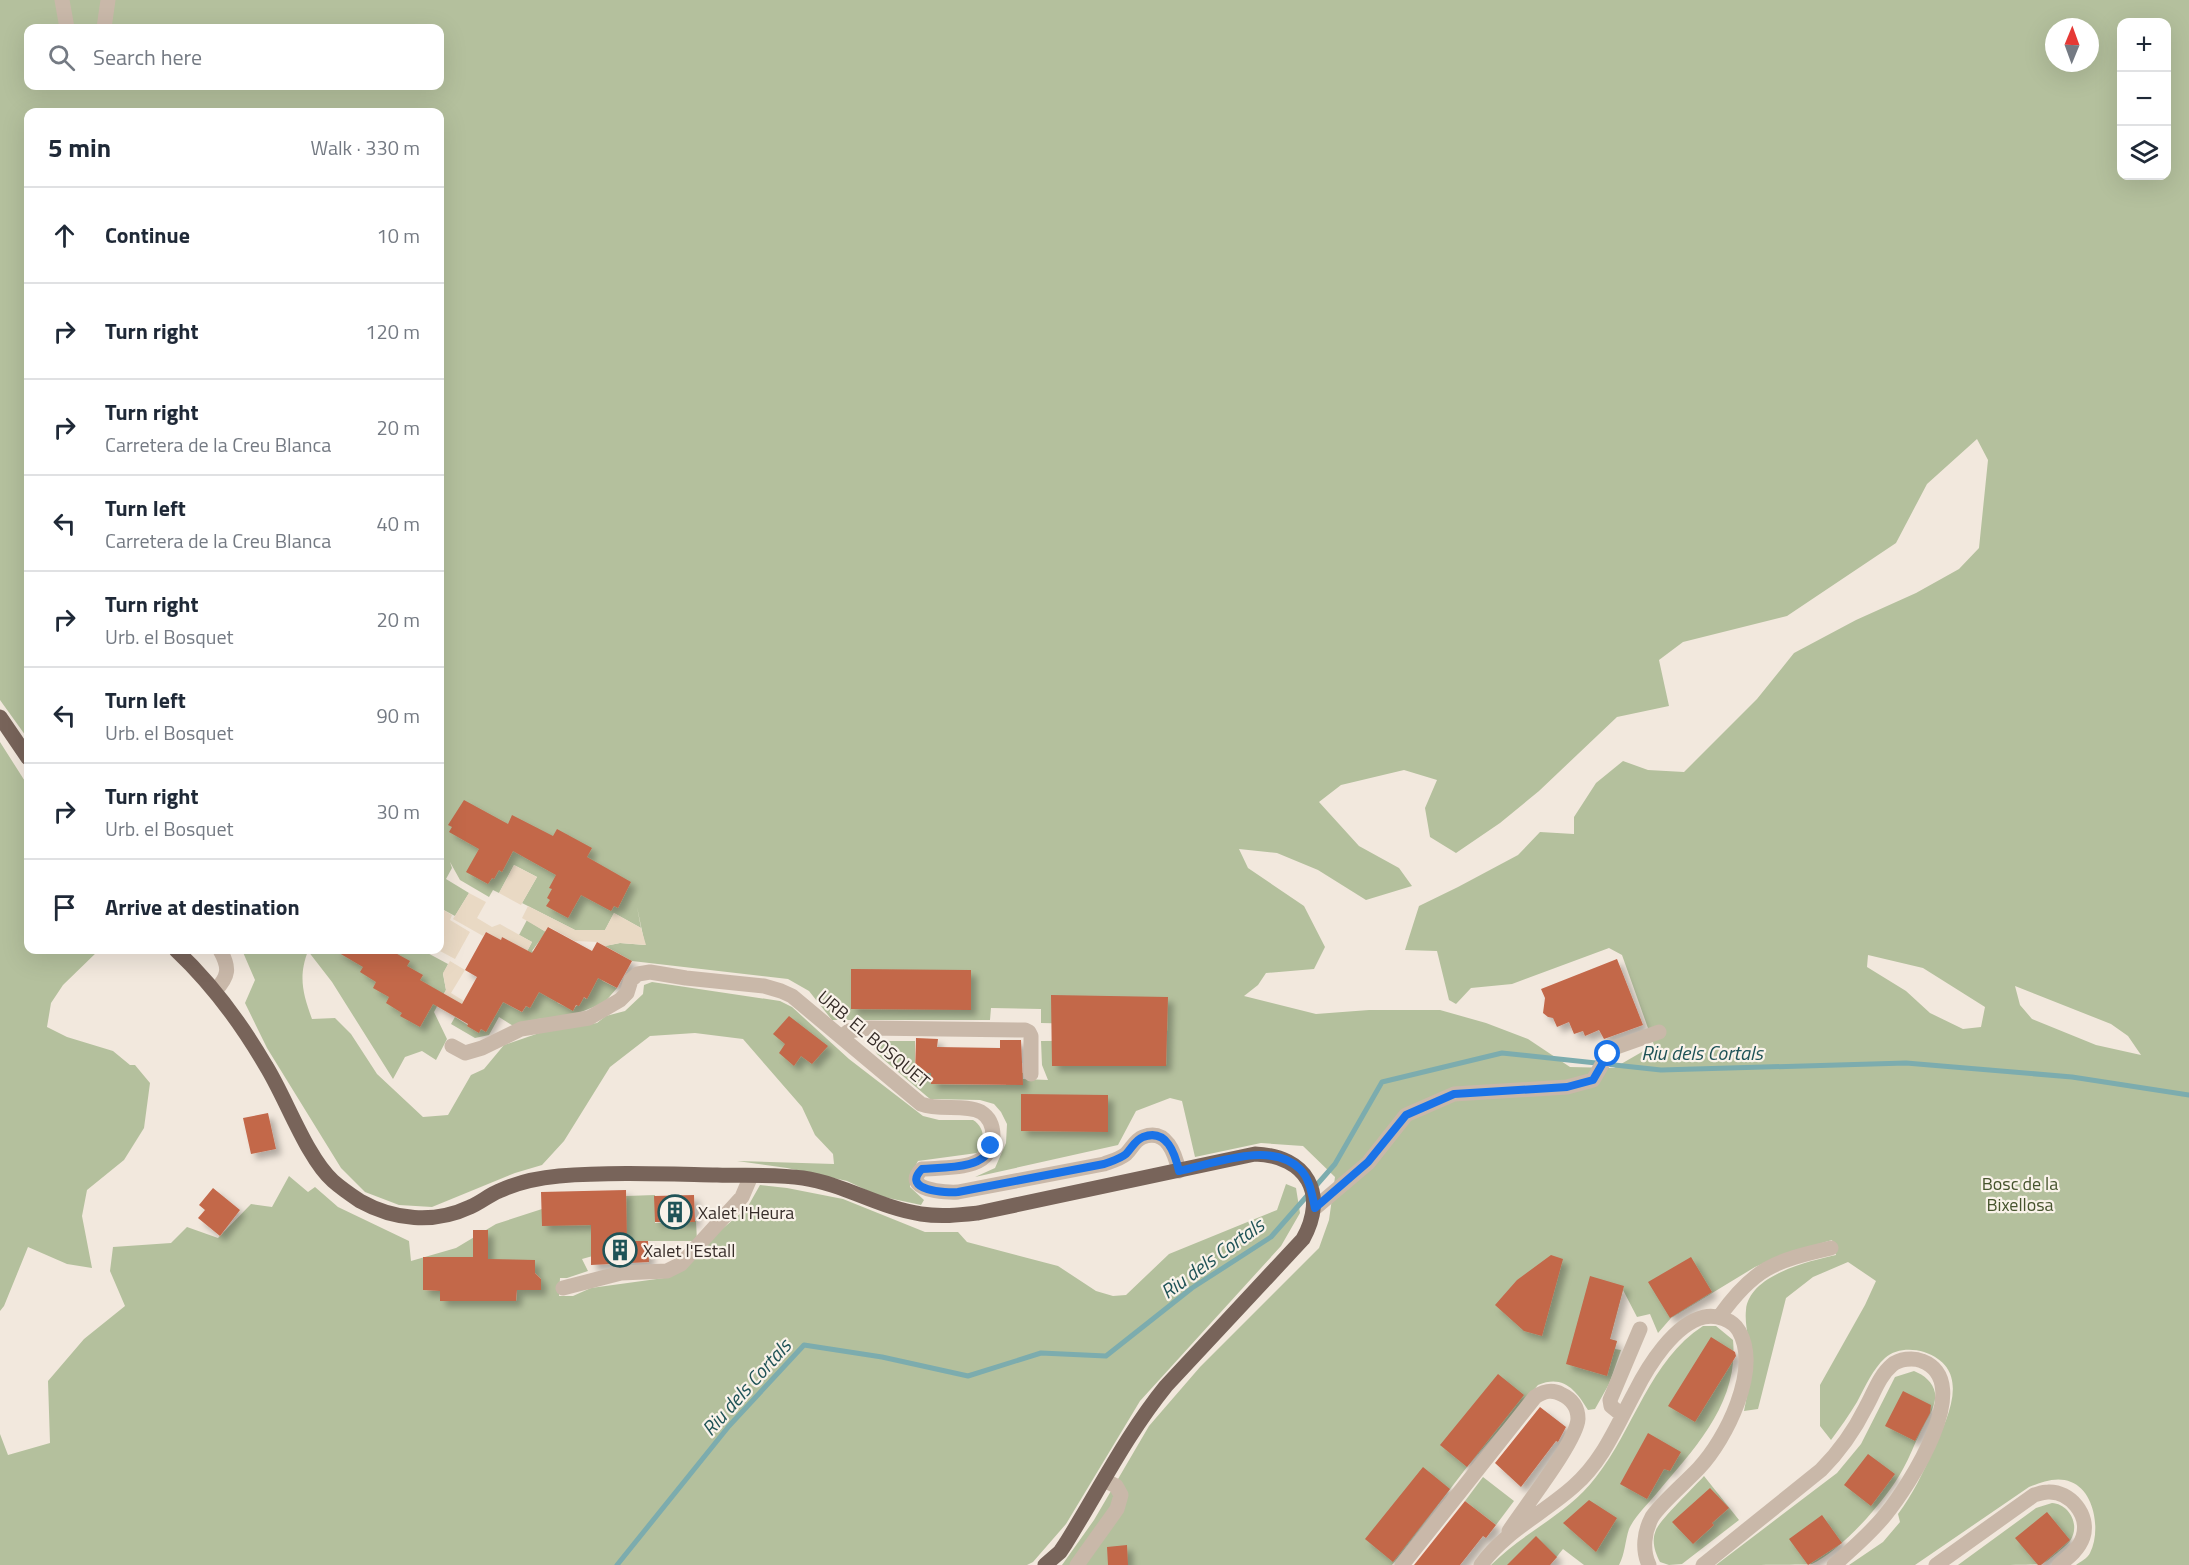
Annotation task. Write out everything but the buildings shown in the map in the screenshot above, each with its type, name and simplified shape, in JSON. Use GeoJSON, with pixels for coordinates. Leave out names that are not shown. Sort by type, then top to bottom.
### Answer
{"type":"FeatureCollection","features":[{"type":"Feature","properties":{"kind":"main road"},"geometry":{"type":"LineString","coordinates":[[0,717],[24,752]]}},
{"type":"Feature","properties":{"kind":"main road"},"geometry":{"type":"LineString","coordinates":[[180,954],[200,973],[237,1020],[267,1068],[319,1164],[333,1181],[360,1200],[386,1213],[415,1219],[444,1216],[470,1208],[498,1191],[525,1181],[559,1176],[638,1174],[803,1178],[921,1214],[950,1216],[978,1213],[1256,1154],[1273,1155],[1293,1164],[1301,1170],[1308,1182],[1315,1208],[1311,1225],[1303,1239],[1166,1386],[1130,1433],[1060,1552],[1045,1565]]}},
{"type":"Feature","properties":{"kind":"street"},"geometry":{"type":"LineString","coordinates":[[62,0],[66,24]]}},
{"type":"Feature","properties":{"kind":"street"},"geometry":{"type":"LineString","coordinates":[[105,24],[108,0]]}},
{"type":"Feature","properties":{"kind":"street"},"geometry":{"type":"LineString","coordinates":[[215,991],[225,980],[227,963],[220,954]]}},
{"type":"Feature","properties":{"kind":"street","name":"URB. EL BOSQUET"},"geometry":{"type":"LineString","coordinates":[[452,1046],[465,1053],[482,1048],[521,1029],[589,1018],[606,1009],[627,993],[631,980],[638,974],[650,972],[764,986],[792,996],[921,1104],[931,1108],[977,1111],[989,1119],[993,1136],[987,1156],[979,1162],[922,1169],[918,1173],[917,1180],[921,1186],[930,1191],[958,1192],[1104,1164],[1125,1154],[1143,1136],[1159,1137],[1168,1142],[1174,1152],[1179,1171]]}},
{"type":"Feature","properties":{"kind":"street"},"geometry":{"type":"LineString","coordinates":[[840,1037],[849,1030],[868,1028],[1024,1030],[1031,1036],[1031,1074]]}},
{"type":"Feature","properties":{"kind":"street"},"geometry":{"type":"LineString","coordinates":[[1315,1208],[1368,1162],[1406,1115],[1454,1094],[1567,1087],[1593,1080],[1611,1049],[1659,1032]]}},
{"type":"Feature","properties":{"kind":"street"},"geometry":{"type":"LineString","coordinates":[[563,1288],[621,1273],[667,1271],[681,1264],[742,1197],[752,1176]]}},
{"type":"Feature","properties":{"kind":"street"},"geometry":{"type":"LineString","coordinates":[[1719,1317],[1738,1290],[1754,1276],[1796,1256],[1831,1248]]}},
{"type":"Feature","properties":{"kind":"street"},"geometry":{"type":"LineString","coordinates":[[1503,1541],[1575,1486],[1589,1472],[1611,1440],[1644,1375],[1664,1346],[1695,1319],[1707,1316],[1719,1317],[1731,1322],[1739,1330],[1744,1344],[1744,1370],[1739,1398],[1728,1426],[1715,1448],[1653,1516],[1646,1534],[1645,1563]]}},
{"type":"Feature","properties":{"kind":"street"},"geometry":{"type":"LineString","coordinates":[[1623,1415],[1611,1406],[1610,1400],[1640,1329]]}},
{"type":"Feature","properties":{"kind":"street"},"geometry":{"type":"LineString","coordinates":[[1702,1565],[1821,1470],[1838,1453],[1855,1428],[1885,1372],[1894,1363],[1906,1359],[1921,1360],[1934,1368],[1945,1392],[1942,1408],[1922,1461],[1887,1514],[1861,1542],[1834,1565]]}},
{"type":"Feature","properties":{"kind":"street"},"geometry":{"type":"LineString","coordinates":[[1402,1565],[1535,1397],[1543,1392],[1561,1393],[1572,1400],[1577,1410],[1578,1422],[1571,1439],[1503,1541],[1481,1565]]}},
{"type":"Feature","properties":{"kind":"street"},"geometry":{"type":"LineString","coordinates":[[1077,1565],[1117,1509],[1121,1495],[1116,1486],[1104,1480]]}},
{"type":"Feature","properties":{"kind":"street"},"geometry":{"type":"LineString","coordinates":[[1936,1565],[2034,1495],[2049,1492],[2061,1495],[2076,1504],[2085,1526],[2078,1547],[2059,1565]]}},
{"type":"Feature","properties":{"kind":"green space","name":"Bosc de la Bixellosa"},"geometry":{"type":"Polygon","coordinates":[[[0,0],[2189,0],[2189,1565],[2076,1565],[2089,1555],[2093,1544],[2094,1513],[2086,1494],[2079,1487],[2066,1480],[2050,1480],[2029,1487],[1915,1565],[1849,1565],[1883,1542],[1900,1522],[1898,1514],[1917,1483],[1945,1423],[1950,1409],[1952,1382],[1948,1370],[1939,1360],[1924,1352],[1909,1350],[1893,1353],[1877,1367],[1854,1407],[1831,1440],[1820,1426],[1820,1385],[1876,1281],[1848,1262],[1813,1277],[1786,1298],[1758,1409],[1744,1411],[1751,1365],[1746,1317],[1750,1298],[1758,1287],[1782,1272],[1836,1255],[1832,1240],[1785,1254],[1755,1267],[1671,1318],[1658,1333],[1650,1314],[1637,1317],[1623,1290],[1610,1339],[1617,1341],[1615,1349],[1621,1350],[1609,1384],[1595,1409],[1588,1410],[1579,1396],[1562,1383],[1555,1381],[1538,1385],[1467,1467],[1392,1565],[1062,1565],[1094,1520],[1149,1426],[1200,1367],[1319,1248],[1329,1220],[1335,1177],[1303,1146],[1261,1143],[1195,1157],[1182,1101],[1170,1098],[1136,1111],[1118,1145],[975,1177],[995,1168],[1006,1143],[1007,1124],[1001,1112],[994,1104],[980,1100],[930,1099],[877,1054],[874,1048],[876,1041],[915,1041],[915,1073],[931,1073],[931,1084],[1006,1085],[1006,1073],[1023,1073],[1023,1079],[1048,1080],[1042,1065],[1041,1041],[1166,1040],[1167,1026],[1041,1023],[1041,1009],[991,1008],[990,1020],[832,1020],[809,991],[788,979],[632,961],[605,946],[620,943],[645,945],[637,907],[641,928],[614,913],[605,930],[575,930],[522,903],[537,877],[514,865],[499,893],[493,890],[489,897],[460,880],[450,862],[452,868],[446,879],[469,893],[455,916],[444,910],[444,108],[24,108],[24,733],[0,700],[0,0]],[[1977,439],[1927,484],[1896,543],[1787,616],[1683,642],[1659,660],[1669,706],[1617,717],[1539,791],[1500,823],[1456,853],[1430,837],[1425,808],[1437,780],[1404,770],[1341,785],[1319,802],[1359,846],[1399,868],[1412,886],[1366,900],[1318,870],[1277,853],[1239,849],[1248,868],[1304,906],[1325,947],[1314,969],[1266,973],[1258,985],[1244,996],[1316,1014],[1369,1010],[1440,1010],[1486,1023],[1528,1039],[1570,1067],[1614,1068],[1654,1045],[1622,955],[1609,948],[1512,984],[1471,988],[1456,1004],[1449,1000],[1437,951],[1405,950],[1419,906],[1518,855],[1540,832],[1574,834],[1574,817],[1596,783],[1623,761],[1648,770],[1684,772],[1757,699],[1794,653],[1856,620],[1916,593],[1959,569],[1979,548],[1988,460],[1977,439]],[[1868,955],[1867,967],[1906,991],[1930,1013],[1963,1029],[1981,1027],[1985,1007],[1923,968],[1868,955]],[[2015,986],[2020,1005],[2032,1019],[2096,1045],[2141,1055],[2128,1036],[2111,1024],[2015,986]]]}},
{"type":"Feature","properties":{"kind":"green space"},"geometry":{"type":"Polygon","coordinates":[[[0,742],[24,780],[24,954],[95,954],[63,985],[51,1003],[47,1027],[67,1037],[113,1051],[130,1065],[135,1065],[150,1083],[144,1128],[124,1160],[87,1190],[82,1216],[92,1268],[67,1264],[28,1247],[0,1311],[0,742]]]}},
{"type":"Feature","properties":{"kind":"green space"},"geometry":{"type":"Polygon","coordinates":[[[527,920],[546,932],[532,951],[536,954],[558,1003],[573,1010],[584,997],[586,999],[597,974],[603,981],[617,988],[604,1003],[568,1017],[537,1019],[515,1027],[499,1017],[489,1035],[475,1038],[451,1024],[455,1017],[479,1032],[481,1029],[486,1031],[492,1021],[490,1019],[498,999],[522,1012],[526,1006],[530,1007],[538,993],[533,989],[523,959],[532,942],[519,935],[527,920]]]}},
{"type":"Feature","properties":{"kind":"green space"},"geometry":{"type":"Polygon","coordinates":[[[244,954],[307,954],[302,977],[312,1019],[335,1018],[351,1034],[377,1074],[423,1117],[448,1115],[471,1075],[484,1069],[504,1045],[545,1031],[597,1023],[606,1016],[625,1011],[643,994],[644,985],[652,982],[780,1001],[792,1007],[849,1059],[923,1116],[939,1120],[973,1120],[982,1131],[982,1145],[977,1153],[918,1161],[911,1174],[910,1187],[924,1200],[921,1205],[879,1196],[847,1181],[787,1168],[737,1161],[834,1164],[833,1154],[815,1135],[802,1107],[743,1039],[695,1033],[650,1036],[610,1067],[564,1141],[542,1165],[515,1173],[432,1207],[399,1205],[365,1192],[341,1168],[267,1048],[245,1003],[255,980],[244,954]]]}},
{"type":"Feature","properties":{"kind":"green space"},"geometry":{"type":"Polygon","coordinates":[[[310,954],[429,954],[448,964],[443,974],[446,990],[434,1012],[447,1039],[436,1060],[422,1051],[405,1057],[393,1079],[332,982],[310,954]]]}},
{"type":"Feature","properties":{"kind":"green space"},"geometry":{"type":"Polygon","coordinates":[[[289,1176],[308,1192],[315,1187],[338,1207],[409,1241],[411,1261],[423,1258],[423,1290],[440,1291],[440,1301],[516,1301],[517,1290],[540,1290],[541,1279],[535,1273],[535,1260],[512,1260],[511,1265],[424,1257],[456,1248],[496,1224],[542,1209],[542,1226],[626,1196],[655,1195],[655,1223],[696,1221],[697,1241],[646,1241],[582,1259],[588,1271],[560,1278],[559,1296],[573,1296],[591,1288],[664,1278],[747,1208],[760,1185],[843,1199],[925,1232],[958,1232],[967,1242],[1058,1266],[1096,1291],[1113,1296],[1126,1295],[1169,1254],[1277,1210],[1286,1184],[1296,1188],[1300,1213],[1281,1246],[1140,1401],[1066,1524],[1033,1562],[1027,1565],[0,1565],[0,1434],[8,1455],[50,1443],[48,1381],[84,1339],[125,1306],[110,1271],[113,1247],[171,1243],[187,1227],[218,1238],[251,1204],[272,1207],[289,1176]]]}},
{"type":"Feature","properties":{"kind":"green space"},"geometry":{"type":"Polygon","coordinates":[[[1703,1326],[1716,1326],[1733,1340],[1733,1363],[1722,1404],[1712,1423],[1686,1459],[1632,1524],[1619,1565],[1584,1565],[1563,1549],[1550,1565],[1491,1565],[1585,1490],[1609,1458],[1669,1357],[1703,1326]]]}},
{"type":"Feature","properties":{"kind":"green space"},"geometry":{"type":"Polygon","coordinates":[[[1914,1371],[1925,1377],[1932,1385],[1935,1393],[1933,1408],[1896,1481],[1876,1508],[1850,1535],[1812,1564],[1716,1565],[1837,1473],[1861,1444],[1895,1377],[1914,1371]]]}},
{"type":"Feature","properties":{"kind":"green space"},"geometry":{"type":"Polygon","coordinates":[[[1704,1476],[1739,1520],[1682,1564],[1669,1565],[1660,1562],[1654,1546],[1656,1530],[1704,1476]]]}},
{"type":"Feature","properties":{"kind":"green space"},"geometry":{"type":"Polygon","coordinates":[[[1483,1477],[1514,1501],[1496,1525],[1465,1501],[1483,1477]]]}},
{"type":"Feature","properties":{"kind":"green space"},"geometry":{"type":"Polygon","coordinates":[[[2052,1503],[2068,1511],[2072,1516],[2074,1528],[2070,1541],[2045,1563],[1958,1565],[2036,1508],[2052,1503]]]}},
{"type":"Feature","properties":{"kind":"shaded area"},"geometry":{"type":"Polygon","coordinates":[[[514,865],[537,877],[521,905],[499,893],[514,865]]]}},
{"type":"Feature","properties":{"kind":"shaded area"},"geometry":{"type":"Polygon","coordinates":[[[469,893],[486,902],[477,918],[492,927],[500,924],[532,942],[523,959],[502,937],[501,940],[486,932],[483,936],[453,919],[469,893]]]}},
{"type":"Feature","properties":{"kind":"shaded area"},"geometry":{"type":"Polygon","coordinates":[[[528,906],[575,930],[605,930],[614,913],[641,928],[646,945],[620,943],[605,946],[597,942],[575,941],[549,927],[546,932],[522,918],[528,906]]]}},
{"type":"Feature","properties":{"kind":"shaded area"},"geometry":{"type":"Polygon","coordinates":[[[444,910],[452,915],[450,920],[470,932],[455,959],[444,953],[444,910]]]}},
{"type":"Feature","properties":{"kind":"shaded area"},"geometry":{"type":"Polygon","coordinates":[[[450,961],[465,970],[451,993],[464,1001],[455,1017],[437,1006],[446,990],[443,973],[450,961]]]}},
{"type":"Feature","properties":{"kind":"waterway","name":"Riu dels Cortals"},"geometry":{"type":"LineString","coordinates":[[617,1565],[729,1426],[804,1345],[882,1357],[968,1376],[1041,1353],[1106,1356],[1192,1288],[1271,1237],[1335,1164],[1382,1082],[1502,1053],[1661,1070],[1906,1063],[2072,1077],[2189,1095]]}},
{"type":"Feature","properties":{"kind":"place","name":"Xalet l'Heura"},"geometry":{"type":"Point","coordinates":[675,1212]}},
{"type":"Feature","properties":{"kind":"place","name":"Xalet l'Estall"},"geometry":{"type":"Point","coordinates":[620,1250]}},
{"type":"Feature","properties":{"kind":"route"},"geometry":{"type":"LineString","coordinates":[[991,1146],[987,1156],[979,1162],[922,1169],[918,1173],[917,1180],[921,1186],[930,1191],[958,1192],[1104,1164],[1125,1154],[1143,1136],[1151,1136],[1168,1142],[1174,1152],[1179,1171],[1256,1154],[1273,1155],[1301,1170],[1308,1182],[1315,1208],[1368,1162],[1406,1115],[1454,1094],[1567,1087],[1593,1080],[1608,1054]]}}]}
